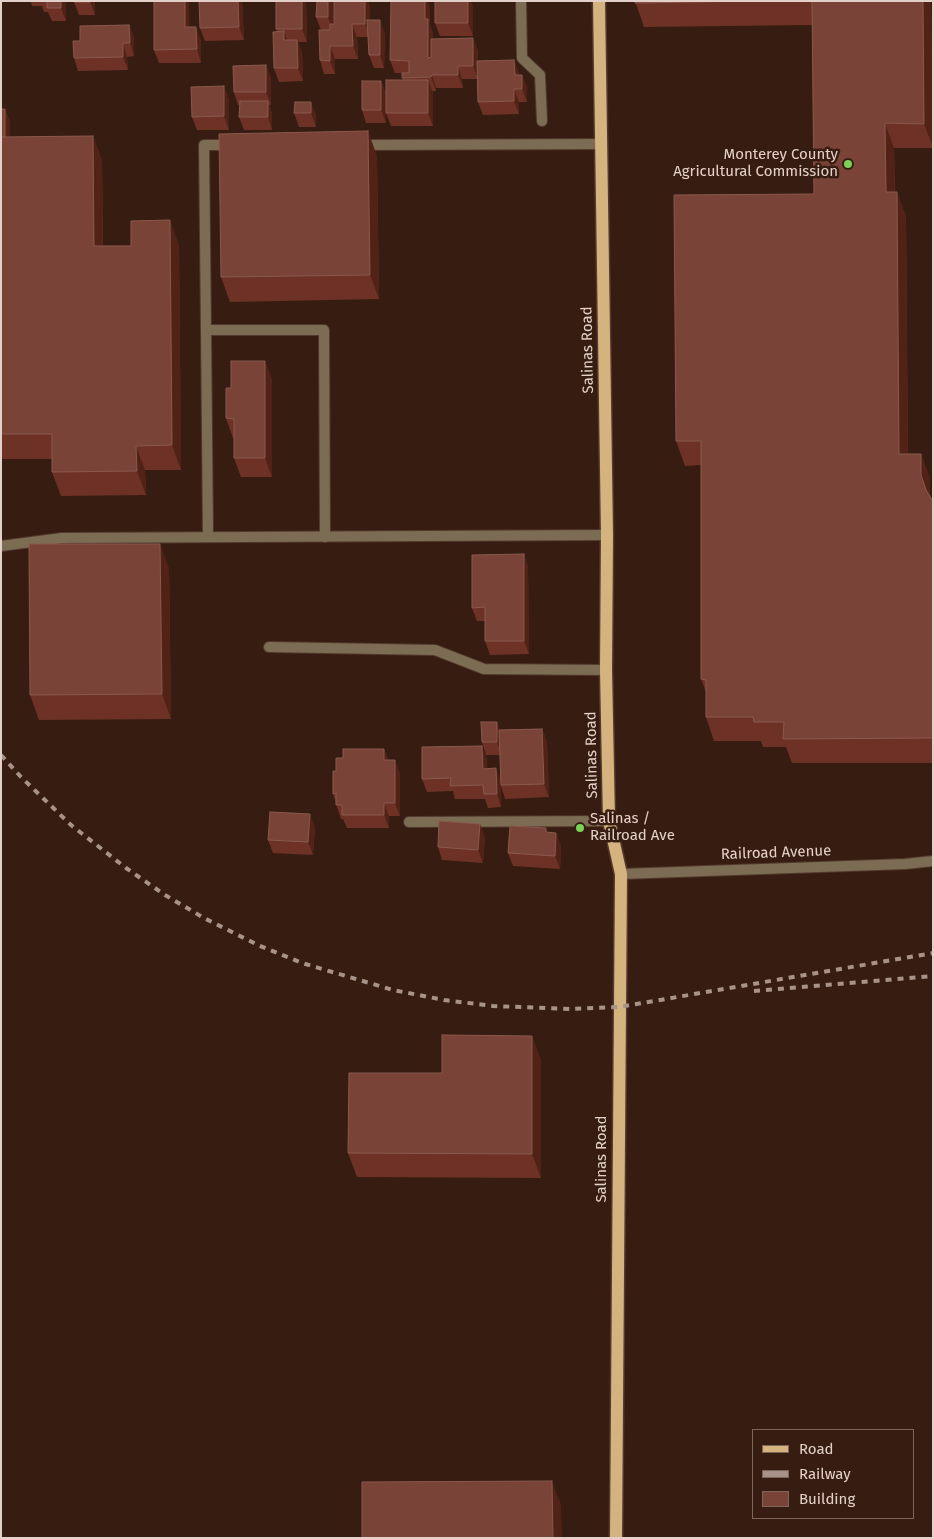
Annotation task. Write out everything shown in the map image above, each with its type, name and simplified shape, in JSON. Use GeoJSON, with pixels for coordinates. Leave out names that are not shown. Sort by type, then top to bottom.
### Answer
{"type":"FeatureCollection","features":[{"type":"Feature","properties":{"kind":"main road","name":"Salinas Road"},"geometry":{"type":"LineString","coordinates":[[599,1],[608,535],[606,670],[609,821],[621,874],[616,1538]]}},
{"type":"Feature","properties":{"kind":"street"},"geometry":{"type":"LineString","coordinates":[[521,1],[522,58],[540,75],[542,121]]}},
{"type":"Feature","properties":{"kind":"street"},"geometry":{"type":"LineString","coordinates":[[350,145],[601,144]]}},
{"type":"Feature","properties":{"kind":"street"},"geometry":{"type":"LineString","coordinates":[[208,537],[204,145],[243,145]]}},
{"type":"Feature","properties":{"kind":"street"},"geometry":{"type":"LineString","coordinates":[[206,330],[324,330],[325,536]]}},
{"type":"Feature","properties":{"kind":"street"},"geometry":{"type":"LineString","coordinates":[[1,546],[62,538],[608,535]]}},
{"type":"Feature","properties":{"kind":"street"},"geometry":{"type":"LineString","coordinates":[[269,647],[435,650],[484,669],[606,670]]}},
{"type":"Feature","properties":{"kind":"street"},"geometry":{"type":"LineString","coordinates":[[409,822],[609,821]]}},
{"type":"Feature","properties":{"kind":"street","name":"Railroad Avenue"},"geometry":{"type":"LineString","coordinates":[[621,874],[906,864],[933,861]]}},
{"type":"Feature","properties":{"kind":"building"},"geometry":{"type":"Polygon","coordinates":[[[47,1],[61,1],[61,8],[47,8],[47,1]]]}},
{"type":"Feature","properties":{"kind":"building"},"geometry":{"type":"Polygon","coordinates":[[[90,1],[90,2],[74,2],[90,1]]]}},
{"type":"Feature","properties":{"kind":"building"},"geometry":{"type":"Polygon","coordinates":[[[154,1],[185,1],[185,27],[196,27],[197,49],[154,50],[154,1]]]}},
{"type":"Feature","properties":{"kind":"building"},"geometry":{"type":"Polygon","coordinates":[[[199,1],[238,1],[239,27],[200,28],[199,1]]]}},
{"type":"Feature","properties":{"kind":"building"},"geometry":{"type":"Polygon","coordinates":[[[276,1],[302,1],[302,29],[276,29],[276,1]]]}},
{"type":"Feature","properties":{"kind":"building"},"geometry":{"type":"Polygon","coordinates":[[[317,1],[328,1],[328,17],[316,17],[317,1]]]}},
{"type":"Feature","properties":{"kind":"building"},"geometry":{"type":"Polygon","coordinates":[[[334,1],[365,1],[365,24],[352,24],[353,46],[330,46],[330,61],[320,60],[319,30],[330,30],[330,24],[334,24],[334,1]]]}},
{"type":"Feature","properties":{"kind":"building"},"geometry":{"type":"Polygon","coordinates":[[[391,1],[425,1],[425,19],[428,19],[428,58],[431,57],[431,39],[473,38],[473,66],[458,66],[458,75],[402,78],[402,73],[409,73],[409,61],[390,60],[391,1]]]}},
{"type":"Feature","properties":{"kind":"building"},"geometry":{"type":"Polygon","coordinates":[[[435,1],[468,1],[468,23],[435,23],[435,1]]]}},
{"type":"Feature","properties":{"kind":"building"},"geometry":{"type":"Polygon","coordinates":[[[635,1],[752,1],[635,3],[635,1]]]}},
{"type":"Feature","properties":{"kind":"building"},"geometry":{"type":"Polygon","coordinates":[[[812,1],[923,1],[924,124],[885,123],[886,192],[897,192],[899,454],[921,454],[921,475],[926,490],[933,501],[933,738],[783,739],[784,722],[754,722],[753,717],[706,717],[706,680],[701,679],[701,441],[676,441],[674,195],[814,194],[812,1]]]}},
{"type":"Feature","properties":{"kind":"building"},"geometry":{"type":"Polygon","coordinates":[[[367,20],[380,20],[380,55],[369,55],[367,20]]]}},
{"type":"Feature","properties":{"kind":"building"},"geometry":{"type":"Polygon","coordinates":[[[129,25],[130,43],[123,43],[123,57],[74,58],[73,41],[80,41],[80,26],[129,25]]]}},
{"type":"Feature","properties":{"kind":"building"},"geometry":{"type":"Polygon","coordinates":[[[284,31],[284,40],[297,40],[298,68],[274,68],[273,32],[284,31]]]}},
{"type":"Feature","properties":{"kind":"building"},"geometry":{"type":"Polygon","coordinates":[[[514,60],[515,75],[522,75],[522,89],[514,89],[514,101],[478,102],[477,61],[514,60]]]}},
{"type":"Feature","properties":{"kind":"building"},"geometry":{"type":"Polygon","coordinates":[[[266,65],[266,92],[234,92],[233,66],[266,65]]]}},
{"type":"Feature","properties":{"kind":"building"},"geometry":{"type":"Polygon","coordinates":[[[386,80],[428,80],[428,113],[386,113],[386,80]]]}},
{"type":"Feature","properties":{"kind":"building"},"geometry":{"type":"Polygon","coordinates":[[[362,81],[381,81],[381,110],[362,110],[362,81]]]}},
{"type":"Feature","properties":{"kind":"building"},"geometry":{"type":"Polygon","coordinates":[[[224,86],[224,116],[192,117],[191,87],[224,86]]]}},
{"type":"Feature","properties":{"kind":"building"},"geometry":{"type":"Polygon","coordinates":[[[240,101],[268,101],[268,117],[239,117],[240,101]]]}},
{"type":"Feature","properties":{"kind":"building"},"geometry":{"type":"Polygon","coordinates":[[[295,102],[311,102],[311,113],[294,113],[295,102]]]}},
{"type":"Feature","properties":{"kind":"building"},"geometry":{"type":"Polygon","coordinates":[[[1,109],[5,109],[5,137],[1,137],[1,109]]]}},
{"type":"Feature","properties":{"kind":"building"},"geometry":{"type":"Polygon","coordinates":[[[368,131],[370,275],[221,277],[219,134],[368,131]]]}},
{"type":"Feature","properties":{"kind":"building"},"geometry":{"type":"Polygon","coordinates":[[[93,136],[94,246],[131,246],[131,221],[170,220],[172,445],[136,446],[137,471],[52,472],[52,434],[1,434],[1,137],[93,136]]]}},
{"type":"Feature","properties":{"kind":"building"},"geometry":{"type":"Polygon","coordinates":[[[231,361],[265,361],[265,458],[234,458],[234,419],[226,418],[226,388],[231,388],[231,361]]]}},
{"type":"Feature","properties":{"kind":"building"},"geometry":{"type":"Polygon","coordinates":[[[29,544],[160,544],[162,694],[30,695],[29,544]]]}},
{"type":"Feature","properties":{"kind":"building"},"geometry":{"type":"Polygon","coordinates":[[[524,554],[524,641],[485,641],[485,607],[472,608],[472,555],[524,554]]]}},
{"type":"Feature","properties":{"kind":"building"},"geometry":{"type":"Polygon","coordinates":[[[481,722],[497,722],[497,742],[482,742],[481,722]]]}},
{"type":"Feature","properties":{"kind":"building"},"geometry":{"type":"Polygon","coordinates":[[[542,729],[544,784],[501,785],[499,730],[542,729]]]}},
{"type":"Feature","properties":{"kind":"building"},"geometry":{"type":"Polygon","coordinates":[[[482,746],[483,769],[496,768],[497,794],[484,794],[483,785],[450,786],[451,778],[422,779],[422,747],[482,746]]]}},
{"type":"Feature","properties":{"kind":"building"},"geometry":{"type":"Polygon","coordinates":[[[343,749],[384,749],[384,760],[395,760],[395,803],[384,803],[384,815],[342,815],[342,805],[336,805],[336,793],[333,794],[333,771],[336,771],[336,758],[343,758],[343,749]]]}},
{"type":"Feature","properties":{"kind":"building"},"geometry":{"type":"Polygon","coordinates":[[[270,812],[310,814],[308,842],[268,840],[270,812]]]}},
{"type":"Feature","properties":{"kind":"building"},"geometry":{"type":"Polygon","coordinates":[[[439,821],[480,824],[478,850],[438,847],[439,821]]]}},
{"type":"Feature","properties":{"kind":"building"},"geometry":{"type":"Polygon","coordinates":[[[510,826],[546,828],[546,832],[556,833],[555,856],[508,853],[510,826]]]}},
{"type":"Feature","properties":{"kind":"building"},"geometry":{"type":"Polygon","coordinates":[[[442,1035],[532,1036],[532,1154],[348,1153],[349,1073],[442,1073],[442,1035]]]}},
{"type":"Feature","properties":{"kind":"building"},"geometry":{"type":"Polygon","coordinates":[[[552,1481],[553,1538],[362,1538],[362,1482],[552,1481]]]}},
{"type":"Feature","properties":{"kind":"railway"},"geometry":{"type":"LineString","coordinates":[[1,755],[71,825],[126,868],[165,895],[204,918],[258,945],[302,963],[393,990],[444,1000],[493,1006],[571,1009],[619,1007],[933,953]]}},
{"type":"Feature","properties":{"kind":"railway"},"geometry":{"type":"LineString","coordinates":[[754,991],[933,976]]}},
{"type":"Feature","properties":{"kind":"place","name":"Monterey County Agricultural Commission"},"geometry":{"type":"Point","coordinates":[848,164]}},
{"type":"Feature","properties":{"kind":"place","name":"Salinas / Railroad Ave"},"geometry":{"type":"Point","coordinates":[580,828]}}]}
